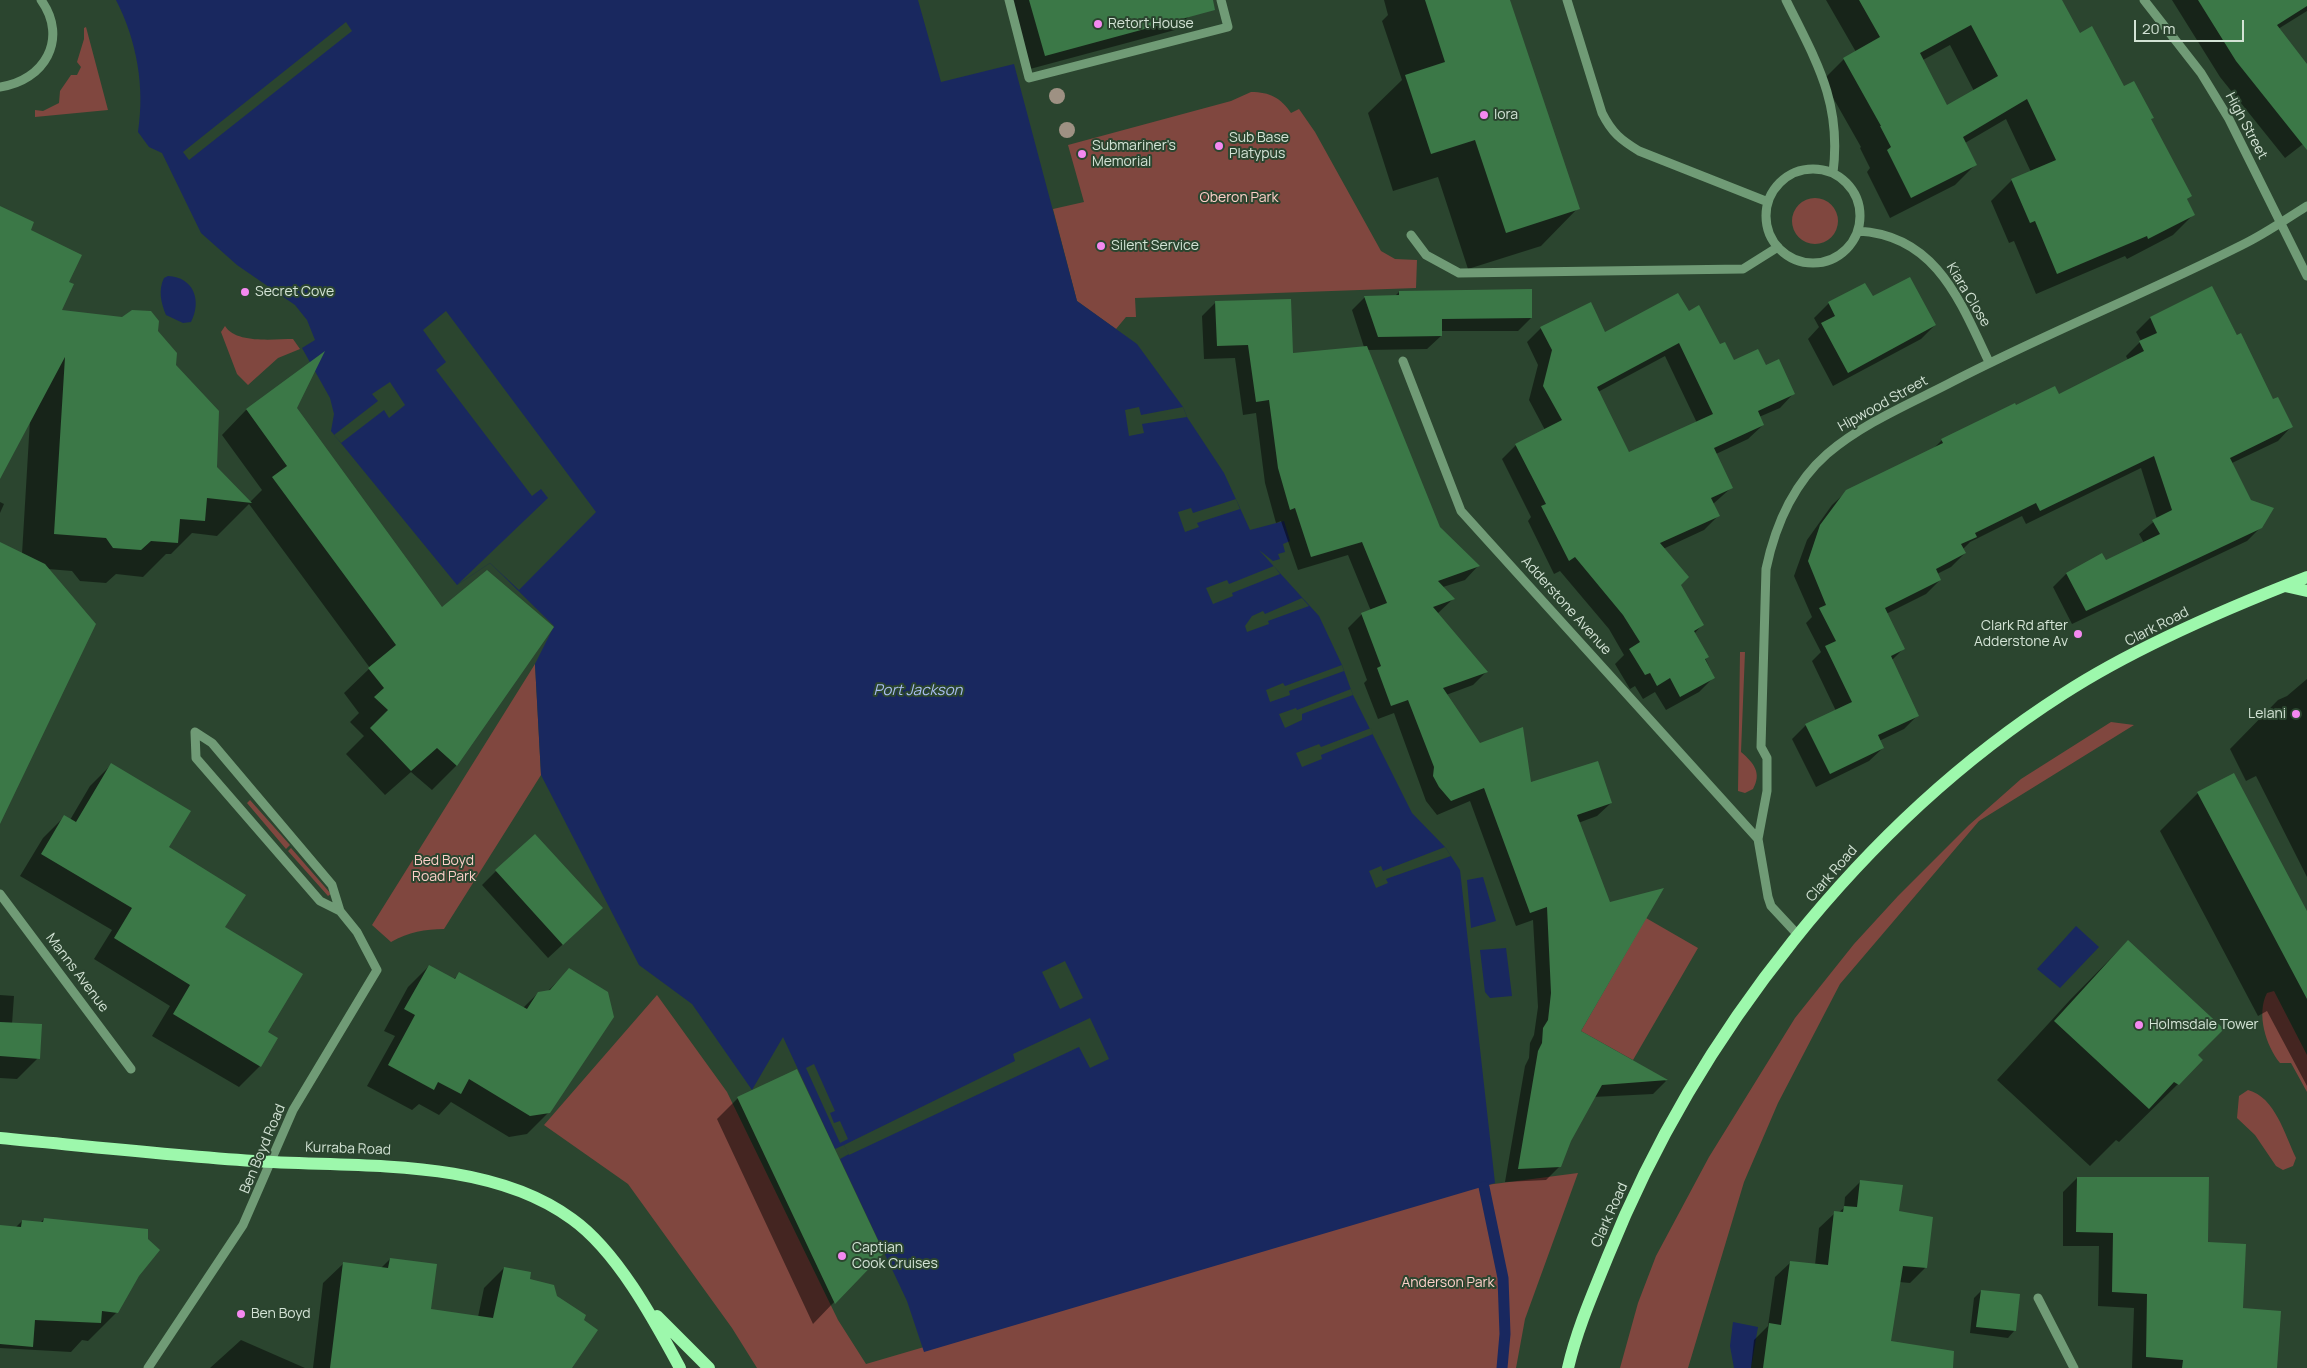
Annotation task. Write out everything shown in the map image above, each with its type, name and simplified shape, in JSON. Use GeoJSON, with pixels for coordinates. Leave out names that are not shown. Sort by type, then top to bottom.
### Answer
{"type":"FeatureCollection","features":[{"type":"Feature","properties":{"kind":"main road","name":"Clark Road"},"geometry":{"type":"LineString","coordinates":[[1568,1368],[1575,1338],[1623,1220],[1673,1121],[1727,1032],[1798,935],[1874,848],[1950,778],[2030,716],[2064,693],[2196,624],[2307,577]]}},
{"type":"Feature","properties":{"kind":"main road"},"geometry":{"type":"LineString","coordinates":[[2285,586],[2307,591]]}},
{"type":"Feature","properties":{"kind":"main road","name":"Kurraba Road"},"geometry":{"type":"LineString","coordinates":[[0,1138],[156,1154],[271,1162],[347,1163],[434,1170],[504,1186],[557,1209],[573,1219],[606,1254],[646,1306],[709,1368]]}},
{"type":"Feature","properties":{"kind":"main road","name":"Kurraba Road"},"geometry":{"type":"LineString","coordinates":[[646,1306],[680,1368]]}},
{"type":"Feature","properties":{"kind":"street"},"geometry":{"type":"LineString","coordinates":[[0,87],[26,80],[37,72],[45,61],[51,46],[53,30],[50,15],[41,0]]}},
{"type":"Feature","properties":{"kind":"street"},"geometry":{"type":"LineString","coordinates":[[1009,0],[1029,78],[1228,27],[1221,0]]}},
{"type":"Feature","properties":{"kind":"street"},"geometry":{"type":"LineString","coordinates":[[1567,0],[1602,113],[1609,129],[1622,141],[1639,151],[1768,202]]}},
{"type":"Feature","properties":{"kind":"street"},"geometry":{"type":"LineString","coordinates":[[1786,0],[1822,73],[1830,99],[1835,124],[1836,149],[1833,173]]}},
{"type":"Feature","properties":{"kind":"street","name":"High Street"},"geometry":{"type":"LineString","coordinates":[[2144,0],[2201,73],[2224,111],[2307,276]]}},
{"type":"Feature","properties":{"kind":"street"},"geometry":{"type":"LineString","coordinates":[[1817,169],[1833,173],[1854,191],[1861,217],[1858,231],[1852,244],[1842,254],[1830,260],[1816,263],[1801,262],[1788,256],[1778,247],[1769,234],[1766,218],[1768,202],[1774,188],[1786,176],[1801,170],[1817,169]]}},
{"type":"Feature","properties":{"kind":"street","name":"Hipwood Street"},"geometry":{"type":"LineString","coordinates":[[1798,935],[1771,906],[1758,839],[1767,791],[1767,758],[1761,747],[1766,569],[1771,543],[1792,496],[1826,455],[1848,437],[1990,362],[2243,245],[2307,206]]}},
{"type":"Feature","properties":{"kind":"street","name":"Kiara Close"},"geometry":{"type":"LineString","coordinates":[[1858,231],[1875,232],[1895,238],[1912,247],[1931,261],[1946,279],[1990,362]]}},
{"type":"Feature","properties":{"kind":"street"},"geometry":{"type":"LineString","coordinates":[[1411,235],[1426,255],[1459,273],[1743,269],[1778,247]]}},
{"type":"Feature","properties":{"kind":"street","name":"Adderstone Avenue"},"geometry":{"type":"LineString","coordinates":[[1403,361],[1461,511],[1758,839]]}},
{"type":"Feature","properties":{"kind":"street","name":"Ben Boyd Road"},"geometry":{"type":"LineString","coordinates":[[148,1368],[243,1225],[293,1110],[377,970],[357,932],[340,911],[332,885],[212,742],[195,732],[196,758],[320,901],[340,911]]}},
{"type":"Feature","properties":{"kind":"street","name":"Manns Avenue"},"geometry":{"type":"LineString","coordinates":[[0,894],[131,1070]]}},
{"type":"Feature","properties":{"kind":"street"},"geometry":{"type":"LineString","coordinates":[[2038,1298],[2074,1368]]}},
{"type":"Feature","properties":{"kind":"green space"},"geometry":{"type":"Polygon","coordinates":[[[86,27],[108,110],[35,117],[35,110],[43,111],[59,103],[60,91],[71,75],[77,75],[81,67],[77,62],[84,39],[84,28],[86,27]]]}},
{"type":"Feature","properties":{"kind":"green space","name":"Oberon Park"},"geometry":{"type":"Polygon","coordinates":[[[1251,92],[1264,93],[1274,97],[1283,103],[1291,113],[1299,109],[1315,132],[1381,251],[1395,259],[1417,260],[1416,288],[1135,298],[1136,317],[1126,317],[1116,329],[1077,301],[1053,209],[1084,202],[1068,145],[1231,101],[1251,92]]]}},
{"type":"Feature","properties":{"kind":"green space"},"geometry":{"type":"Polygon","coordinates":[[[1810,198],[1820,198],[1834,208],[1838,221],[1834,234],[1828,240],[1820,244],[1810,244],[1796,234],[1792,226],[1792,216],[1802,202],[1810,198]]]}},
{"type":"Feature","properties":{"kind":"green space"},"geometry":{"type":"Polygon","coordinates":[[[225,326],[230,332],[246,338],[266,340],[293,339],[300,349],[278,358],[248,385],[237,374],[221,332],[225,326]]]}},
{"type":"Feature","properties":{"kind":"green space"},"geometry":{"type":"Polygon","coordinates":[[[1740,652],[1745,652],[1741,752],[1750,760],[1757,773],[1753,789],[1745,793],[1738,791],[1740,652]]]}},
{"type":"Feature","properties":{"kind":"green space","name":"Bed Boyd Road Park"},"geometry":{"type":"Polygon","coordinates":[[[535,664],[541,775],[444,929],[417,932],[391,942],[372,925],[535,664]]]}},
{"type":"Feature","properties":{"kind":"green space"},"geometry":{"type":"Polygon","coordinates":[[[2111,722],[2134,725],[1979,821],[1840,984],[1778,1103],[1744,1182],[1688,1368],[1620,1368],[1638,1303],[1656,1256],[1709,1157],[1795,1018],[1854,944],[1898,896],[1969,825],[2021,779],[2111,722]]]}},
{"type":"Feature","properties":{"kind":"green space"},"geometry":{"type":"Polygon","coordinates":[[[250,800],[290,845],[286,849],[247,803],[250,800]]]}},
{"type":"Feature","properties":{"kind":"green space"},"geometry":{"type":"Polygon","coordinates":[[[291,848],[331,894],[328,896],[288,851],[291,848]]]}},
{"type":"Feature","properties":{"kind":"green space"},"geometry":{"type":"Polygon","coordinates":[[[1646,918],[1698,948],[1633,1060],[1581,1031],[1646,918]]]}},
{"type":"Feature","properties":{"kind":"green space"},"geometry":{"type":"Polygon","coordinates":[[[2274,991],[2307,1055],[2307,1092],[2291,1063],[2280,1063],[2275,1056],[2264,1030],[2262,1010],[2264,1001],[2267,993],[2274,991]]]}},
{"type":"Feature","properties":{"kind":"green space","name":"Anderson Park"},"geometry":{"type":"Polygon","coordinates":[[[657,995],[727,1092],[838,1320],[866,1364],[1471,1187],[1578,1173],[1525,1319],[1516,1368],[757,1368],[732,1328],[628,1184],[544,1125],[657,995]]]}},
{"type":"Feature","properties":{"kind":"green space"},"geometry":{"type":"Polygon","coordinates":[[[2248,1090],[2265,1100],[2278,1118],[2296,1158],[2293,1166],[2283,1170],[2276,1166],[2255,1135],[2237,1118],[2239,1096],[2248,1090]]]}},
{"type":"Feature","properties":{"kind":"water","name":"Port Jackson"},"geometry":{"type":"Polygon","coordinates":[[[116,0],[918,0],[941,82],[1014,64],[1077,301],[1137,344],[1183,407],[1187,417],[1224,473],[1250,530],[1284,521],[1290,541],[1283,544],[1285,552],[1278,554],[1280,559],[1273,561],[1259,550],[1319,616],[1342,665],[1353,695],[1412,813],[1445,847],[1460,870],[1495,1183],[924,1352],[907,1301],[840,1159],[849,1154],[844,1145],[835,1149],[783,1037],[752,1090],[692,1004],[639,965],[541,775],[535,664],[554,626],[490,563],[457,585],[331,431],[334,414],[330,398],[302,348],[315,340],[307,320],[295,305],[237,265],[201,233],[162,153],[149,147],[138,132],[140,81],[134,48],[116,0]]]}},
{"type":"Feature","properties":{"kind":"water"},"geometry":{"type":"Polygon","coordinates":[[[168,276],[177,277],[190,285],[196,306],[191,322],[183,323],[166,315],[161,292],[164,278],[168,276]]]}},
{"type":"Feature","properties":{"kind":"water"},"geometry":{"type":"Polygon","coordinates":[[[1483,877],[1496,921],[1471,928],[1467,880],[1483,877]]]}},
{"type":"Feature","properties":{"kind":"water"},"geometry":{"type":"Polygon","coordinates":[[[2076,926],[2099,947],[2060,988],[2037,969],[2076,926]]]}},
{"type":"Feature","properties":{"kind":"water"},"geometry":{"type":"Polygon","coordinates":[[[1506,948],[1512,996],[1490,998],[1485,992],[1480,950],[1506,948]]]}},
{"type":"Feature","properties":{"kind":"water"},"geometry":{"type":"Polygon","coordinates":[[[1733,1322],[1758,1327],[1751,1368],[1734,1368],[1730,1346],[1733,1322]]]}},
{"type":"Feature","properties":{"kind":"pier"},"geometry":{"type":"Polygon","coordinates":[[[346,22],[352,31],[189,160],[183,152],[346,22]]]}},
{"type":"Feature","properties":{"kind":"pier"},"geometry":{"type":"Polygon","coordinates":[[[446,311],[596,512],[519,590],[490,563],[457,585],[548,498],[541,489],[532,496],[436,370],[446,362],[423,330],[446,311]]]}},
{"type":"Feature","properties":{"kind":"pier"},"geometry":{"type":"Polygon","coordinates":[[[390,382],[405,405],[389,418],[384,410],[341,443],[334,435],[378,401],[372,394],[390,382]]]}},
{"type":"Feature","properties":{"kind":"pier"},"geometry":{"type":"Polygon","coordinates":[[[1139,407],[1141,415],[1183,407],[1187,417],[1142,424],[1144,433],[1129,436],[1125,410],[1139,407]]]}},
{"type":"Feature","properties":{"kind":"pier"},"geometry":{"type":"Polygon","coordinates":[[[1236,499],[1240,509],[1197,523],[1199,527],[1185,532],[1178,512],[1191,508],[1193,513],[1236,499]]]}},
{"type":"Feature","properties":{"kind":"pier"},"geometry":{"type":"Polygon","coordinates":[[[1274,566],[1280,574],[1232,593],[1233,596],[1213,604],[1206,588],[1227,580],[1229,584],[1274,566]]]}},
{"type":"Feature","properties":{"kind":"pier"},"geometry":{"type":"Polygon","coordinates":[[[1302,598],[1309,606],[1268,621],[1269,624],[1247,632],[1245,626],[1252,616],[1263,611],[1265,614],[1302,598]]]}},
{"type":"Feature","properties":{"kind":"pier"},"geometry":{"type":"Polygon","coordinates":[[[1342,665],[1344,671],[1289,691],[1290,695],[1270,702],[1266,690],[1283,683],[1285,686],[1342,665]]]}},
{"type":"Feature","properties":{"kind":"pier"},"geometry":{"type":"Polygon","coordinates":[[[1351,689],[1353,695],[1302,714],[1302,720],[1285,728],[1279,714],[1296,708],[1297,710],[1351,689]]]}},
{"type":"Feature","properties":{"kind":"pier"},"geometry":{"type":"Polygon","coordinates":[[[1371,728],[1373,734],[1321,755],[1322,759],[1302,767],[1296,753],[1319,744],[1321,747],[1371,728]]]}},
{"type":"Feature","properties":{"kind":"pier"},"geometry":{"type":"Polygon","coordinates":[[[1445,847],[1451,856],[1386,879],[1388,883],[1376,888],[1369,871],[1381,866],[1383,871],[1445,847]]]}},
{"type":"Feature","properties":{"kind":"pier"},"geometry":{"type":"Polygon","coordinates":[[[1065,961],[1083,998],[1060,1009],[1042,972],[1065,961]]]}},
{"type":"Feature","properties":{"kind":"pier"},"geometry":{"type":"Polygon","coordinates":[[[1090,1018],[1109,1059],[1090,1068],[1079,1047],[849,1155],[844,1145],[1015,1061],[1013,1054],[1090,1018]]]}},
{"type":"Feature","properties":{"kind":"pier"},"geometry":{"type":"Polygon","coordinates":[[[814,1064],[835,1111],[830,1113],[834,1123],[840,1121],[848,1139],[840,1143],[806,1068],[814,1064]]]}},
{"type":"Feature","properties":{"kind":"building","name":"Retort House"},"geometry":{"type":"Polygon","coordinates":[[[1029,0],[1213,0],[1215,10],[1045,56],[1029,0]]]}},
{"type":"Feature","properties":{"kind":"building","name":"Iora"},"geometry":{"type":"Polygon","coordinates":[[[1425,0],[1510,0],[1580,209],[1506,233],[1475,140],[1431,154],[1405,75],[1445,62],[1425,0]]]}},
{"type":"Feature","properties":{"kind":"building"},"geometry":{"type":"Polygon","coordinates":[[[1859,0],[2062,0],[2080,33],[2092,26],[2124,86],[2134,81],[2154,118],[2151,119],[2192,196],[2187,199],[2195,215],[2148,239],[2147,236],[2057,274],[2035,221],[2030,223],[2011,179],[2056,160],[2027,99],[1963,137],[1977,165],[1911,198],[1887,150],[1891,147],[1881,126],[1843,58],[1880,37],[1859,0]],[[1971,25],[1920,53],[1947,105],[1998,76],[1971,25]]]}},
{"type":"Feature","properties":{"kind":"building"},"geometry":{"type":"Polygon","coordinates":[[[2198,0],[2307,0],[2307,6],[2277,25],[2307,64],[2307,150],[2236,61],[2198,0]]]}},
{"type":"Feature","properties":{"kind":"building"},"geometry":{"type":"Polygon","coordinates":[[[0,206],[34,222],[31,230],[82,255],[69,282],[74,284],[62,310],[122,317],[132,310],[151,311],[159,321],[158,331],[177,353],[176,365],[219,411],[217,467],[252,503],[207,498],[205,521],[180,519],[178,543],[151,541],[141,550],[113,548],[106,538],[54,534],[65,357],[0,479],[0,206]]]}},
{"type":"Feature","properties":{"kind":"building"},"geometry":{"type":"Polygon","coordinates":[[[1910,277],[1936,325],[1848,373],[1821,323],[1835,316],[1828,302],[1865,283],[1873,296],[1910,277]]]}},
{"type":"Feature","properties":{"kind":"building"},"geometry":{"type":"Polygon","coordinates":[[[2212,286],[2237,335],[2241,333],[2273,399],[2278,397],[2293,427],[2230,458],[2251,500],[2274,508],[2262,528],[2086,611],[2066,573],[2102,553],[2106,560],[2160,534],[2152,520],[2172,510],[2154,456],[2040,511],[2036,503],[1975,533],[1977,537],[1961,544],[1966,553],[1936,569],[1941,580],[1885,608],[1905,649],[1891,656],[1919,716],[1878,735],[1884,748],[1830,774],[1805,724],[1852,702],[1825,646],[1836,641],[1819,608],[1826,605],[1808,561],[1820,525],[1846,490],[1943,443],[1941,439],[2015,403],[2016,405],[2055,386],[2059,394],[2144,351],[2139,341],[2157,333],[2150,317],[2212,286]]]}},
{"type":"Feature","properties":{"kind":"building"},"geometry":{"type":"Polygon","coordinates":[[[1532,289],[1532,318],[1442,319],[1442,336],[1378,337],[1364,296],[1399,295],[1399,291],[1532,289]]]}},
{"type":"Feature","properties":{"kind":"building"},"geometry":{"type":"Polygon","coordinates":[[[1678,293],[1689,311],[1699,305],[1720,344],[1725,342],[1734,360],[1758,349],[1766,365],[1779,359],[1795,394],[1758,411],[1764,425],[1714,448],[1733,488],[1711,498],[1720,516],[1660,543],[1689,577],[1681,585],[1704,625],[1694,631],[1709,657],[1705,659],[1715,678],[1680,697],[1670,678],[1657,686],[1650,673],[1645,675],[1629,649],[1640,642],[1623,615],[1575,557],[1569,561],[1541,506],[1546,504],[1515,444],[1562,420],[1543,386],[1552,350],[1540,327],[1591,302],[1605,332],[1678,293]],[[1679,343],[1597,387],[1629,452],[1713,414],[1679,343]]]}},
{"type":"Feature","properties":{"kind":"building"},"geometry":{"type":"Polygon","coordinates":[[[1291,299],[1293,353],[1367,346],[1440,527],[1480,566],[1438,581],[1455,599],[1433,607],[1488,672],[1443,688],[1480,743],[1523,727],[1531,782],[1598,761],[1612,803],[1577,815],[1610,902],[1664,888],[1581,1031],[1668,1080],[1602,1085],[1571,1141],[1561,1167],[1518,1169],[1538,1051],[1542,1043],[1543,1028],[1548,1020],[1551,993],[1547,907],[1530,913],[1484,788],[1451,801],[1439,787],[1433,776],[1434,767],[1408,700],[1391,706],[1377,668],[1381,666],[1361,613],[1387,603],[1362,542],[1311,557],[1295,508],[1290,510],[1278,468],[1269,400],[1256,402],[1248,345],[1217,346],[1215,301],[1291,299]]]}},
{"type":"Feature","properties":{"kind":"building"},"geometry":{"type":"Polygon","coordinates":[[[325,351],[297,408],[442,607],[487,570],[554,627],[457,766],[437,748],[411,771],[370,728],[388,710],[374,697],[384,688],[368,668],[396,645],[272,477],[287,466],[246,409],[325,351]]]}},
{"type":"Feature","properties":{"kind":"building"},"geometry":{"type":"Polygon","coordinates":[[[0,542],[45,564],[96,624],[0,824],[0,542]]]}},
{"type":"Feature","properties":{"kind":"building"},"geometry":{"type":"Polygon","coordinates":[[[111,763],[191,811],[169,847],[246,895],[225,927],[303,974],[268,1032],[278,1038],[261,1067],[173,1014],[190,985],[114,938],[132,908],[41,854],[64,815],[76,822],[111,763]]]}},
{"type":"Feature","properties":{"kind":"building"},"geometry":{"type":"Polygon","coordinates":[[[2234,773],[2307,911],[2307,999],[2197,792],[2234,773]]]}},
{"type":"Feature","properties":{"kind":"building"},"geometry":{"type":"Polygon","coordinates":[[[535,834],[603,908],[563,945],[495,870],[535,834]]]}},
{"type":"Feature","properties":{"kind":"building","name":"Holmsdale Tower"},"geometry":{"type":"Polygon","coordinates":[[[2128,940],[2224,1029],[2198,1055],[2203,1060],[2179,1085],[2174,1082],[2149,1109],[2054,1021],[2128,940]]]}},
{"type":"Feature","properties":{"kind":"building"},"geometry":{"type":"Polygon","coordinates":[[[429,965],[455,979],[459,972],[527,1009],[538,992],[550,990],[569,968],[608,992],[614,1017],[550,1113],[530,1116],[469,1079],[461,1094],[438,1082],[434,1090],[388,1065],[415,1015],[404,1009],[429,965]]]}},
{"type":"Feature","properties":{"kind":"building"},"geometry":{"type":"Polygon","coordinates":[[[0,1022],[42,1024],[40,1059],[0,1056],[0,1022]]]}},
{"type":"Feature","properties":{"kind":"building"},"geometry":{"type":"Polygon","coordinates":[[[797,1069],[884,1253],[835,1304],[737,1097],[797,1069]]]}},
{"type":"Feature","properties":{"kind":"building"},"geometry":{"type":"Polygon","coordinates":[[[2077,1177],[2209,1177],[2208,1242],[2246,1244],[2243,1308],[2281,1311],[2277,1368],[2182,1368],[2183,1360],[2146,1357],[2147,1294],[2112,1292],[2113,1233],[2076,1232],[2077,1177]]]}},
{"type":"Feature","properties":{"kind":"building"},"geometry":{"type":"Polygon","coordinates":[[[1860,1180],[1903,1185],[1899,1211],[1933,1217],[1927,1268],[1903,1266],[1891,1341],[1954,1351],[1953,1368],[1763,1368],[1769,1323],[1781,1325],[1790,1261],[1828,1265],[1834,1211],[1843,1212],[1844,1206],[1857,1207],[1860,1180]]]}},
{"type":"Feature","properties":{"kind":"building"},"geometry":{"type":"Polygon","coordinates":[[[44,1218],[148,1229],[148,1239],[160,1250],[139,1276],[118,1313],[102,1311],[101,1323],[35,1320],[33,1347],[0,1344],[0,1225],[21,1227],[22,1220],[43,1222],[44,1218]]]}},
{"type":"Feature","properties":{"kind":"building"},"geometry":{"type":"Polygon","coordinates":[[[390,1258],[437,1264],[431,1309],[493,1318],[504,1267],[531,1272],[530,1279],[554,1285],[557,1296],[586,1315],[584,1320],[598,1330],[572,1368],[330,1368],[343,1262],[388,1268],[390,1258]]]}},
{"type":"Feature","properties":{"kind":"building"},"geometry":{"type":"Polygon","coordinates":[[[1981,1290],[2020,1294],[2016,1331],[1976,1327],[1981,1290]]]}},
{"type":"Feature","properties":{"kind":"waterway"},"geometry":{"type":"LineString","coordinates":[[1484,1187],[1503,1278],[1505,1334],[1502,1368]]}},
{"type":"Feature","properties":{"kind":"place","name":"Retort House"},"geometry":{"type":"Point","coordinates":[1098,24]}},
{"type":"Feature","properties":{"kind":"place","name":"Iora"},"geometry":{"type":"Point","coordinates":[1484,115]}},
{"type":"Feature","properties":{"kind":"place","name":"Sub Base Platypus"},"geometry":{"type":"Point","coordinates":[1219,146]}},
{"type":"Feature","properties":{"kind":"place","name":"Submariner's Memorial"},"geometry":{"type":"Point","coordinates":[1082,154]}},
{"type":"Feature","properties":{"kind":"place","name":"Silent Service"},"geometry":{"type":"Point","coordinates":[1101,246]}},
{"type":"Feature","properties":{"kind":"place","name":"Secret Cove"},"geometry":{"type":"Point","coordinates":[245,292]}},
{"type":"Feature","properties":{"kind":"place","name":"Clark Rd after Adderstone Av"},"geometry":{"type":"Point","coordinates":[2078,634]}},
{"type":"Feature","properties":{"kind":"place","name":"Lelani"},"geometry":{"type":"Point","coordinates":[2296,714]}},
{"type":"Feature","properties":{"kind":"place","name":"Holmsdale Tower"},"geometry":{"type":"Point","coordinates":[2139,1025]}},
{"type":"Feature","properties":{"kind":"place","name":"Captian Cook Cruises"},"geometry":{"type":"Point","coordinates":[842,1256]}},
{"type":"Feature","properties":{"kind":"place","name":"Ben Boyd"},"geometry":{"type":"Point","coordinates":[241,1314]}}]}
